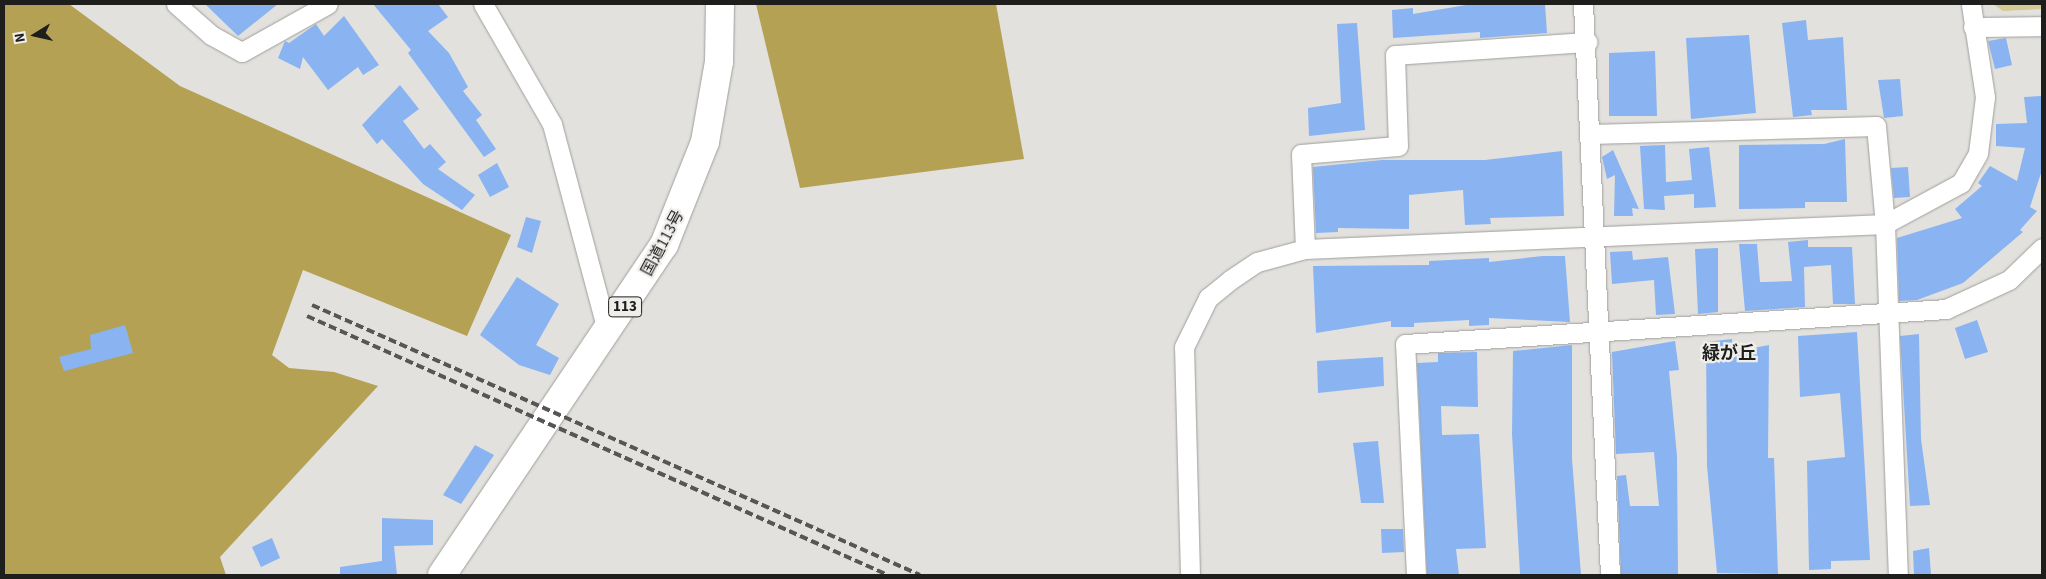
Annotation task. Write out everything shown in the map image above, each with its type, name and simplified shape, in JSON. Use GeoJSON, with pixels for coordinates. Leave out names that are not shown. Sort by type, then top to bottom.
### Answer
{"type":"FeatureCollection","features":[{"type":"Feature","properties":{"kind":"highway","name":"国道113号"},"geometry":{"type":"LineString","coordinates":[[442,575],[608,334],[664,245],[694,177],[712,106],[720,4]]}},
{"type":"Feature","properties":{"kind":"street"},"geometry":{"type":"LineString","coordinates":[[176,4],[211,35],[242,52],[328,4]]}},
{"type":"Feature","properties":{"kind":"street"},"geometry":{"type":"LineString","coordinates":[[483,4],[552,124],[608,334]]}},
{"type":"Feature","properties":{"kind":"street"},"geometry":{"type":"LineString","coordinates":[[1583,4],[1588,42],[1610,575]]}},
{"type":"Feature","properties":{"kind":"street"},"geometry":{"type":"LineString","coordinates":[[1190,575],[1184,347],[1208,298],[1230,280],[1256,262],[1305,250],[1885,224],[1961,183],[1978,153],[1986,114],[1971,4]]}},
{"type":"Feature","properties":{"kind":"street"},"geometry":{"type":"LineString","coordinates":[[1973,27],[2042,26]]}},
{"type":"Feature","properties":{"kind":"street"},"geometry":{"type":"LineString","coordinates":[[1305,250],[1302,154],[1398,146],[1395,56],[1588,42]]}},
{"type":"Feature","properties":{"kind":"street"},"geometry":{"type":"LineString","coordinates":[[1591,134],[1876,126],[1885,224],[1886,316],[1898,575]]}},
{"type":"Feature","properties":{"kind":"street"},"geometry":{"type":"LineString","coordinates":[[1416,575],[1405,344],[1599,331],[1886,316],[1956,307],[2009,280],[2042,248]]}},
{"type":"Feature","properties":{"kind":"shaded area"},"geometry":{"type":"Polygon","coordinates":[[[4,4],[69,4],[180,86],[511,235],[467,336],[303,270],[272,355],[289,368],[334,372],[378,386],[220,557],[226,575],[4,575],[4,4]]]}},
{"type":"Feature","properties":{"kind":"shaded area"},"geometry":{"type":"Polygon","coordinates":[[[756,4],[996,4],[1024,159],[800,188],[756,4]]]}},
{"type":"Feature","properties":{"kind":"shaded area"},"geometry":{"type":"Polygon","coordinates":[[[1993,4],[2042,4],[2042,9],[2003,11],[1993,4]]]}},
{"type":"Feature","properties":{"kind":"building"},"geometry":{"type":"Polygon","coordinates":[[[205,4],[278,4],[238,36],[205,4]]]}},
{"type":"Feature","properties":{"kind":"building"},"geometry":{"type":"Polygon","coordinates":[[[373,4],[438,4],[448,17],[428,31],[449,53],[468,87],[463,91],[482,115],[476,120],[496,149],[484,157],[408,53],[411,50],[373,4]]]}},
{"type":"Feature","properties":{"kind":"building"},"geometry":{"type":"Polygon","coordinates":[[[1472,4],[1545,4],[1547,33],[1480,38],[1480,32],[1393,38],[1392,10],[1413,8],[1413,14],[1472,4]]]}},
{"type":"Feature","properties":{"kind":"building"},"geometry":{"type":"Polygon","coordinates":[[[344,16],[379,65],[363,75],[358,67],[328,90],[303,57],[300,69],[278,58],[285,41],[289,43],[316,24],[324,36],[344,16]]]}},
{"type":"Feature","properties":{"kind":"building"},"geometry":{"type":"Polygon","coordinates":[[[1806,20],[1808,40],[1843,37],[1847,110],[1811,110],[1812,115],[1793,117],[1782,23],[1806,20]]]}},
{"type":"Feature","properties":{"kind":"building"},"geometry":{"type":"Polygon","coordinates":[[[1357,23],[1365,130],[1309,136],[1308,108],[1341,103],[1337,24],[1357,23]]]}},
{"type":"Feature","properties":{"kind":"building"},"geometry":{"type":"Polygon","coordinates":[[[1749,35],[1756,113],[1691,119],[1686,38],[1749,35]]]}},
{"type":"Feature","properties":{"kind":"building"},"geometry":{"type":"Polygon","coordinates":[[[2006,38],[2012,65],[1995,69],[1988,41],[2006,38]]]}},
{"type":"Feature","properties":{"kind":"building"},"geometry":{"type":"Polygon","coordinates":[[[1655,51],[1657,116],[1609,116],[1609,53],[1655,51]]]}},
{"type":"Feature","properties":{"kind":"building"},"geometry":{"type":"Polygon","coordinates":[[[1900,79],[1903,116],[1884,118],[1878,80],[1900,79]]]}},
{"type":"Feature","properties":{"kind":"building"},"geometry":{"type":"Polygon","coordinates":[[[400,85],[419,109],[403,121],[424,149],[430,144],[446,162],[438,169],[475,195],[462,210],[423,184],[382,139],[377,144],[362,125],[400,85]]]}},
{"type":"Feature","properties":{"kind":"building"},"geometry":{"type":"Polygon","coordinates":[[[2042,96],[2042,170],[2030,207],[2037,211],[2020,230],[2023,232],[1963,283],[1917,300],[1899,301],[1897,238],[1962,218],[1955,209],[1982,186],[1978,183],[1990,166],[2017,181],[2025,148],[1996,146],[1996,124],[2027,123],[2024,97],[2042,96]]]}},
{"type":"Feature","properties":{"kind":"building"},"geometry":{"type":"Polygon","coordinates":[[[1845,139],[1847,202],[1805,202],[1805,208],[1739,209],[1739,145],[1824,144],[1845,139]]]}},
{"type":"Feature","properties":{"kind":"building"},"geometry":{"type":"Polygon","coordinates":[[[1665,145],[1666,182],[1692,180],[1689,149],[1709,147],[1716,207],[1694,208],[1694,194],[1664,196],[1665,210],[1644,209],[1640,146],[1665,145]]]}},
{"type":"Feature","properties":{"kind":"building"},"geometry":{"type":"Polygon","coordinates":[[[1613,150],[1639,209],[1632,208],[1633,216],[1614,216],[1615,175],[1607,179],[1602,157],[1613,150]]]}},
{"type":"Feature","properties":{"kind":"building"},"geometry":{"type":"Polygon","coordinates":[[[1562,151],[1564,216],[1490,218],[1491,224],[1465,225],[1463,190],[1409,195],[1409,229],[1338,228],[1338,232],[1316,233],[1313,167],[1382,160],[1485,160],[1562,151]]]}},
{"type":"Feature","properties":{"kind":"building"},"geometry":{"type":"Polygon","coordinates":[[[497,163],[509,187],[490,197],[478,175],[497,163]]]}},
{"type":"Feature","properties":{"kind":"building"},"geometry":{"type":"Polygon","coordinates":[[[1908,167],[1910,197],[1894,198],[1891,168],[1908,167]]]}},
{"type":"Feature","properties":{"kind":"building"},"geometry":{"type":"Polygon","coordinates":[[[526,217],[541,221],[532,253],[517,247],[526,217]]]}},
{"type":"Feature","properties":{"kind":"building"},"geometry":{"type":"Polygon","coordinates":[[[1808,240],[1808,247],[1852,247],[1855,304],[1833,304],[1831,265],[1804,267],[1805,307],[1745,311],[1739,244],[1757,244],[1760,282],[1792,281],[1788,242],[1808,240]]]}},
{"type":"Feature","properties":{"kind":"building"},"geometry":{"type":"Polygon","coordinates":[[[1718,248],[1718,312],[1698,314],[1695,249],[1718,248]]]}},
{"type":"Feature","properties":{"kind":"building"},"geometry":{"type":"Polygon","coordinates":[[[1632,251],[1633,260],[1668,257],[1675,314],[1656,315],[1654,280],[1612,284],[1610,252],[1632,251]]]}},
{"type":"Feature","properties":{"kind":"building"},"geometry":{"type":"Polygon","coordinates":[[[1543,256],[1565,256],[1570,322],[1489,318],[1489,325],[1469,326],[1469,320],[1414,323],[1414,327],[1391,327],[1391,321],[1316,333],[1313,266],[1429,265],[1429,261],[1489,258],[1489,262],[1543,256]]]}},
{"type":"Feature","properties":{"kind":"building"},"geometry":{"type":"Polygon","coordinates":[[[517,277],[559,304],[536,345],[559,358],[550,375],[519,365],[480,335],[517,277]]]}},
{"type":"Feature","properties":{"kind":"building"},"geometry":{"type":"Polygon","coordinates":[[[1977,320],[1988,352],[1965,359],[1955,328],[1977,320]]]}},
{"type":"Feature","properties":{"kind":"building"},"geometry":{"type":"Polygon","coordinates":[[[125,325],[133,353],[64,371],[59,357],[91,349],[90,335],[125,325]]]}},
{"type":"Feature","properties":{"kind":"building"},"geometry":{"type":"Polygon","coordinates":[[[1857,332],[1870,560],[1831,561],[1831,569],[1809,570],[1807,461],[1845,457],[1840,393],[1800,397],[1798,336],[1857,332]]]}},
{"type":"Feature","properties":{"kind":"building"},"geometry":{"type":"Polygon","coordinates":[[[1919,334],[1921,439],[1930,505],[1910,506],[1900,336],[1919,334]]]}},
{"type":"Feature","properties":{"kind":"building"},"geometry":{"type":"Polygon","coordinates":[[[1732,339],[1732,352],[1769,345],[1768,458],[1774,458],[1778,574],[1717,573],[1707,466],[1706,342],[1732,339]]]}},
{"type":"Feature","properties":{"kind":"building"},"geometry":{"type":"Polygon","coordinates":[[[1675,341],[1679,370],[1669,371],[1677,456],[1678,575],[1621,575],[1617,476],[1626,475],[1630,506],[1659,506],[1654,452],[1616,454],[1612,352],[1675,341]]]}},
{"type":"Feature","properties":{"kind":"building"},"geometry":{"type":"Polygon","coordinates":[[[1572,345],[1572,459],[1581,575],[1520,574],[1512,434],[1513,351],[1572,345]]]}},
{"type":"Feature","properties":{"kind":"building"},"geometry":{"type":"Polygon","coordinates":[[[1477,352],[1478,407],[1441,406],[1442,435],[1479,434],[1486,548],[1456,549],[1459,575],[1427,575],[1417,363],[1438,362],[1438,353],[1477,352]]]}},
{"type":"Feature","properties":{"kind":"building"},"geometry":{"type":"Polygon","coordinates":[[[1383,357],[1384,386],[1318,393],[1317,361],[1383,357]]]}},
{"type":"Feature","properties":{"kind":"building"},"geometry":{"type":"Polygon","coordinates":[[[1378,441],[1384,503],[1361,503],[1353,443],[1378,441]]]}},
{"type":"Feature","properties":{"kind":"building"},"geometry":{"type":"Polygon","coordinates":[[[475,445],[494,455],[461,504],[443,495],[475,445]]]}},
{"type":"Feature","properties":{"kind":"building"},"geometry":{"type":"Polygon","coordinates":[[[382,518],[433,520],[433,545],[394,546],[397,575],[340,575],[340,567],[382,561],[382,518]]]}},
{"type":"Feature","properties":{"kind":"building"},"geometry":{"type":"Polygon","coordinates":[[[1381,529],[1403,529],[1404,552],[1382,553],[1381,529]]]}},
{"type":"Feature","properties":{"kind":"building"},"geometry":{"type":"Polygon","coordinates":[[[272,538],[280,558],[261,567],[252,547],[272,538]]]}},
{"type":"Feature","properties":{"kind":"building"},"geometry":{"type":"Polygon","coordinates":[[[1929,548],[1931,575],[1914,575],[1913,551],[1929,548]]]}},
{"type":"Feature","properties":{"kind":"railway"},"geometry":{"type":"LineString","coordinates":[[312,305],[920,575]]}},
{"type":"Feature","properties":{"kind":"railway"},"geometry":{"type":"LineString","coordinates":[[307,316],[888,575]]}},
{"type":"Feature","properties":{"kind":"district","name":"緑が丘"},"geometry":{"type":"Point","coordinates":[1729,354]}}]}
